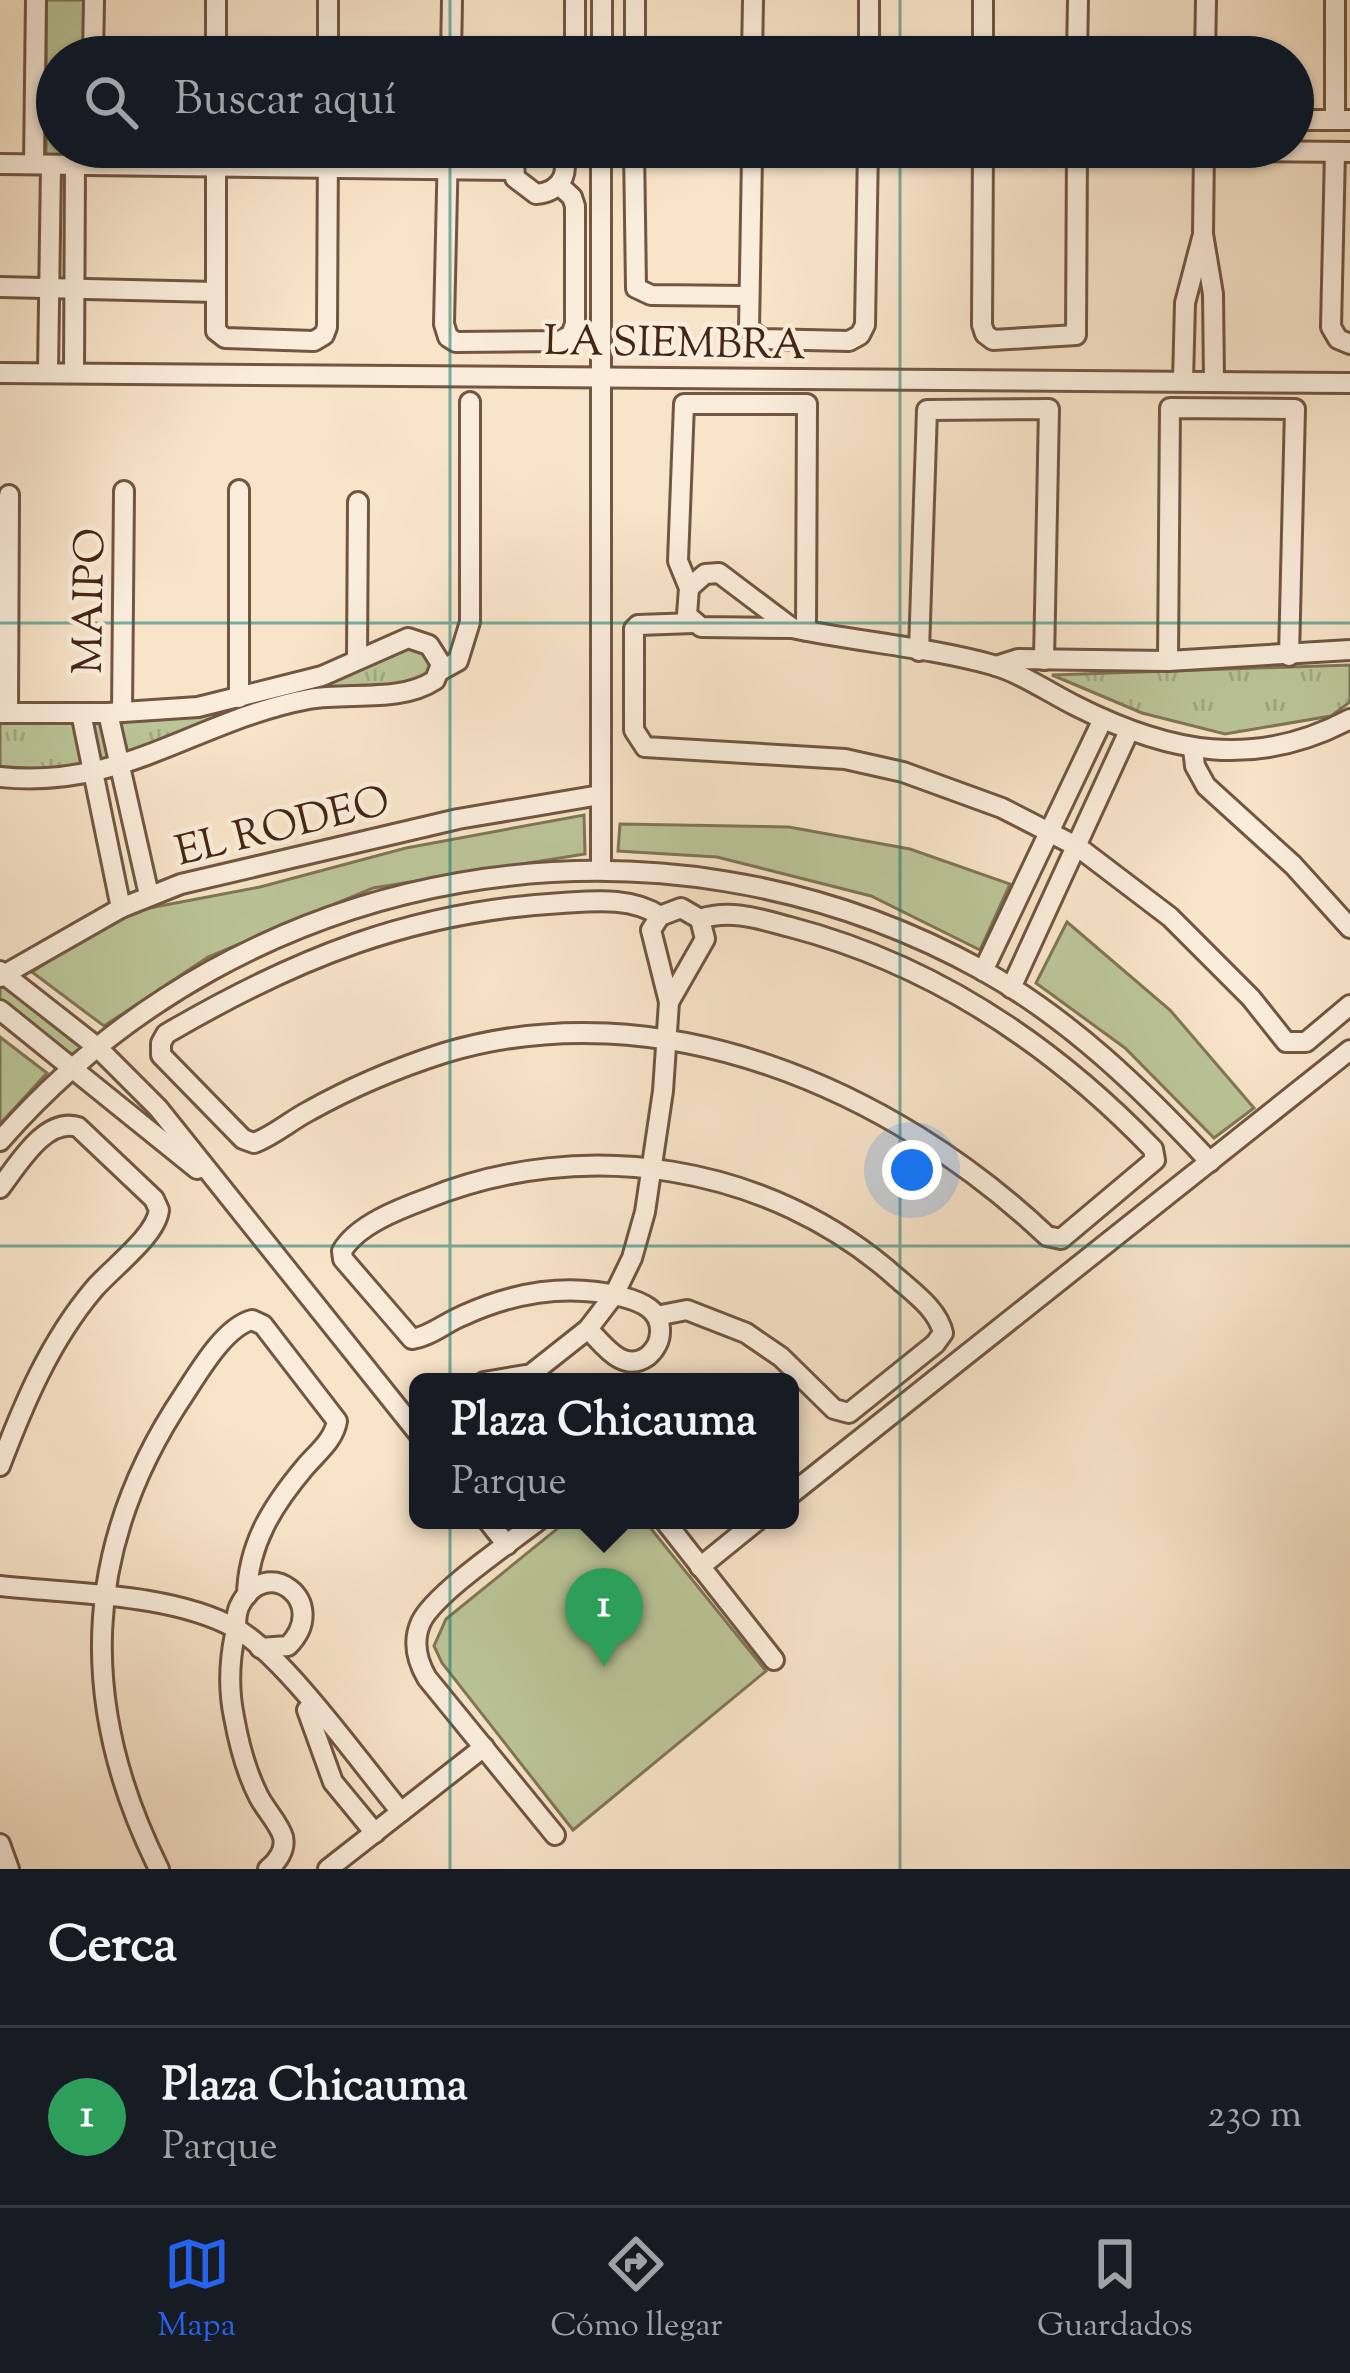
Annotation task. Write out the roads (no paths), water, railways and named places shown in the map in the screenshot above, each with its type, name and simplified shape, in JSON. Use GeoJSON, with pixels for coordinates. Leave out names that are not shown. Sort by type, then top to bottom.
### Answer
{"type":"FeatureCollection","features":[{"type":"Feature","properties":{"kind":"street"},"geometry":{"type":"LineString","coordinates":[[36,0],[37,36]]}},
{"type":"Feature","properties":{"kind":"street"},"geometry":{"type":"LineString","coordinates":[[93,36],[94,0]]}},
{"type":"Feature","properties":{"kind":"street"},"geometry":{"type":"LineString","coordinates":[[216,0],[216,36]]}},
{"type":"Feature","properties":{"kind":"street"},"geometry":{"type":"LineString","coordinates":[[328,0],[328,36]]}},
{"type":"Feature","properties":{"kind":"street"},"geometry":{"type":"LineString","coordinates":[[451,36],[452,0]]}},
{"type":"Feature","properties":{"kind":"street"},"geometry":{"type":"LineString","coordinates":[[575,0],[575,36]]}},
{"type":"Feature","properties":{"kind":"street"},"geometry":{"type":"LineString","coordinates":[[602,0],[602,36]]}},
{"type":"Feature","properties":{"kind":"street"},"geometry":{"type":"LineString","coordinates":[[634,36],[635,0]]}},
{"type":"Feature","properties":{"kind":"street"},"geometry":{"type":"LineString","coordinates":[[752,36],[753,0]]}},
{"type":"Feature","properties":{"kind":"street"},"geometry":{"type":"LineString","coordinates":[[869,0],[869,36]]}},
{"type":"Feature","properties":{"kind":"street"},"geometry":{"type":"LineString","coordinates":[[983,0],[983,36]]}},
{"type":"Feature","properties":{"kind":"street"},"geometry":{"type":"LineString","coordinates":[[1077,36],[1078,0]]}},
{"type":"Feature","properties":{"kind":"street"},"geometry":{"type":"LineString","coordinates":[[1205,36],[1206,0]]}},
{"type":"Feature","properties":{"kind":"street"},"geometry":{"type":"LineString","coordinates":[[1335,0],[1342,120]]}},
{"type":"Feature","properties":{"kind":"street"},"geometry":{"type":"LineString","coordinates":[[1342,152],[1331,327],[1344,342]]}},
{"type":"Feature","properties":{"kind":"street"},"geometry":{"type":"LineString","coordinates":[[0,164],[36,164]]}},
{"type":"Feature","properties":{"kind":"street"},"geometry":{"type":"LineString","coordinates":[[42,168],[48,373]]}},
{"type":"Feature","properties":{"kind":"street"},"geometry":{"type":"LineString","coordinates":[[74,373],[85,168]]}},
{"type":"Feature","properties":{"kind":"street"},"geometry":{"type":"LineString","coordinates":[[216,168],[216,327],[221,337],[314,341],[324,335],[328,168],[513,170],[520,186],[536,194],[559,185],[566,168]]}},
{"type":"Feature","properties":{"kind":"street"},"geometry":{"type":"LineString","coordinates":[[601,168],[601,869]]}},
{"type":"Feature","properties":{"kind":"street"},"geometry":{"type":"LineString","coordinates":[[634,168],[636,288],[646,295],[748,296]]}},
{"type":"Feature","properties":{"kind":"street"},"geometry":{"type":"LineString","coordinates":[[755,168],[748,324],[763,339],[828,340],[849,340],[860,335],[865,325],[868,168]]}},
{"type":"Feature","properties":{"kind":"street"},"geometry":{"type":"LineString","coordinates":[[983,168],[985,334],[993,340],[1075,338],[1077,168]]}},
{"type":"Feature","properties":{"kind":"street"},"geometry":{"type":"LineString","coordinates":[[1204,168],[1203,234],[1213,294],[1214,381]]}},
{"type":"Feature","properties":{"kind":"street"},"geometry":{"type":"LineString","coordinates":[[447,169],[444,324],[448,337],[461,343],[560,341],[574,330],[575,206],[559,185]]}},
{"type":"Feature","properties":{"kind":"street"},"geometry":{"type":"LineString","coordinates":[[1183,381],[1185,303],[1203,234]]}},
{"type":"Feature","properties":{"kind":"street"},"geometry":{"type":"LineString","coordinates":[[0,287],[216,292]]}},
{"type":"Feature","properties":{"kind":"street","name":"LA SIEMBRA"},"geometry":{"type":"LineString","coordinates":[[0,373],[1350,383]]}},
{"type":"Feature","properties":{"kind":"street"},"geometry":{"type":"LineString","coordinates":[[10,495],[4,713],[115,712],[197,707],[239,698],[409,692],[431,683],[440,670],[458,661],[470,622],[470,402]]}},
{"type":"Feature","properties":{"kind":"street"},"geometry":{"type":"LineString","coordinates":[[694,623],[686,607],[688,588],[678,562],[684,404],[807,404],[799,629]]}},
{"type":"Feature","properties":{"kind":"street"},"geometry":{"type":"LineString","coordinates":[[1168,661],[1170,408],[1295,409],[1289,656]]}},
{"type":"Feature","properties":{"kind":"street"},"geometry":{"type":"LineString","coordinates":[[919,651],[927,410],[1049,409],[1044,660]]}},
{"type":"Feature","properties":{"kind":"street"},"geometry":{"type":"LineString","coordinates":[[239,490],[239,698]]}},
{"type":"Feature","properties":{"kind":"street","name":"MAIPO"},"geometry":{"type":"LineString","coordinates":[[124,491],[115,712],[120,767],[149,895]]}},
{"type":"Feature","properties":{"kind":"street"},"geometry":{"type":"LineString","coordinates":[[358,502],[358,659]]}},
{"type":"Feature","properties":{"kind":"street"},"geometry":{"type":"LineString","coordinates":[[688,588],[705,574],[719,574],[799,629]]}},
{"type":"Feature","properties":{"kind":"street"},"geometry":{"type":"LineString","coordinates":[[1348,723],[1265,748],[1193,749],[1130,731],[996,666],[799,629],[712,629],[694,623],[635,626],[634,730],[645,747],[845,759],[953,788],[1052,831],[1171,917],[1212,956],[1286,1042],[1306,1042],[1350,1006]]}},
{"type":"Feature","properties":{"kind":"street"},"geometry":{"type":"LineString","coordinates":[[0,777],[43,780],[120,767],[401,639],[415,638],[435,650],[440,670]]}},
{"type":"Feature","properties":{"kind":"street"},"geometry":{"type":"LineString","coordinates":[[996,666],[1018,659],[1168,661],[1350,650]]}},
{"type":"Feature","properties":{"kind":"street"},"geometry":{"type":"LineString","coordinates":[[1054,695],[1067,661]]}},
{"type":"Feature","properties":{"kind":"street"},"geometry":{"type":"LineString","coordinates":[[81,713],[121,908]]}},
{"type":"Feature","properties":{"kind":"street"},"geometry":{"type":"LineString","coordinates":[[983,971],[1103,719]]}},
{"type":"Feature","properties":{"kind":"street"},"geometry":{"type":"LineString","coordinates":[[1011,988],[1130,731]]}},
{"type":"Feature","properties":{"kind":"street"},"geometry":{"type":"LineString","coordinates":[[1193,749],[1195,766],[1206,786],[1293,865],[1350,928]]}},
{"type":"Feature","properties":{"kind":"street","name":"EL RODEO"},"geometry":{"type":"LineString","coordinates":[[2,974],[149,895],[458,819],[600,795]]}},
{"type":"Feature","properties":{"kind":"street"},"geometry":{"type":"LineString","coordinates":[[0,1141],[97,1046],[169,993],[262,945],[346,911],[475,880],[601,869],[682,874],[802,897],[881,923],[983,971],[1116,1068],[1210,1162]]}},
{"type":"Feature","properties":{"kind":"street"},"geometry":{"type":"LineString","coordinates":[[660,916],[634,903],[568,903],[486,910],[406,926],[334,949],[265,979],[166,1034],[160,1049],[165,1060],[243,1139],[254,1143],[366,1082],[449,1052],[559,1036],[666,1041],[764,1064],[877,1110],[968,1167],[1047,1236],[1061,1239],[1155,1160],[1153,1149],[1090,1087],[1021,1033],[945,988],[876,956],[804,931],[730,914],[700,919]]}},
{"type":"Feature","properties":{"kind":"street"},"geometry":{"type":"LineString","coordinates":[[531,1373],[588,1329],[614,1295],[632,1258],[652,1167],[669,1002],[651,930],[660,916],[681,908],[700,919],[705,932],[702,946],[669,1002]]}},
{"type":"Feature","properties":{"kind":"street"},"geometry":{"type":"LineString","coordinates":[[2,974],[97,1046],[158,1108],[409,1421]]}},
{"type":"Feature","properties":{"kind":"street"},"geometry":{"type":"LineString","coordinates":[[0,1010],[212,1180]]}},
{"type":"Feature","properties":{"kind":"street"},"geometry":{"type":"LineString","coordinates":[[799,1488],[1350,1050]]}},
{"type":"Feature","properties":{"kind":"street"},"geometry":{"type":"LineString","coordinates":[[0,1188],[49,1131],[68,1124],[78,1127],[154,1199],[159,1210],[153,1228],[94,1288],[62,1331],[0,1466]]}},
{"type":"Feature","properties":{"kind":"street"},"geometry":{"type":"LineString","coordinates":[[588,1329],[615,1357],[637,1361],[651,1353],[659,1340],[656,1316],[641,1303],[578,1288],[485,1306],[412,1339],[343,1259],[342,1251],[361,1232],[390,1215],[484,1179],[567,1166],[652,1167],[747,1190],[836,1232],[913,1292],[940,1320],[943,1333],[935,1343],[849,1413],[834,1409],[799,1375]]}},
{"type":"Feature","properties":{"kind":"street"},"geometry":{"type":"LineString","coordinates":[[656,1316],[687,1310],[746,1333],[797,1373]]}},
{"type":"Feature","properties":{"kind":"street"},"geometry":{"type":"LineString","coordinates":[[159,1869],[110,1741],[101,1669],[105,1598],[122,1525],[161,1431],[214,1354],[242,1323],[252,1320],[263,1325],[337,1421],[335,1432],[285,1492],[260,1532],[251,1553],[247,1595]]}},
{"type":"Feature","properties":{"kind":"street"},"geometry":{"type":"LineString","coordinates":[[494,1529],[507,1545]]}},
{"type":"Feature","properties":{"kind":"street"},"geometry":{"type":"LineString","coordinates":[[527,1529],[428,1611],[417,1637],[418,1659],[427,1678],[555,1835]]}},
{"type":"Feature","properties":{"kind":"street"},"geometry":{"type":"LineString","coordinates":[[671,1529],[774,1660]]}},
{"type":"Feature","properties":{"kind":"street"},"geometry":{"type":"LineString","coordinates":[[700,1567],[747,1529]]}},
{"type":"Feature","properties":{"kind":"street"},"geometry":{"type":"LineString","coordinates":[[260,1648],[288,1646],[298,1636],[304,1616],[297,1595],[275,1582],[261,1583],[247,1595],[236,1615],[228,1676],[242,1757],[283,1836],[282,1853],[268,1869]]}},
{"type":"Feature","properties":{"kind":"street"},"geometry":{"type":"LineString","coordinates":[[0,1586],[188,1610],[236,1629],[298,1689],[401,1812]]}},
{"type":"Feature","properties":{"kind":"street"},"geometry":{"type":"LineString","coordinates":[[298,1689],[333,1782],[375,1833]]}},
{"type":"Feature","properties":{"kind":"street"},"geometry":{"type":"LineString","coordinates":[[328,1869],[484,1747]]}},
{"type":"Feature","properties":{"kind":"street"},"geometry":{"type":"LineString","coordinates":[[0,1844],[9,1869]]}},
{"type":"Feature","properties":{"kind":"place","name":"Plaza Chicauma"},"geometry":{"type":"Point","coordinates":[604,1667]}}]}
